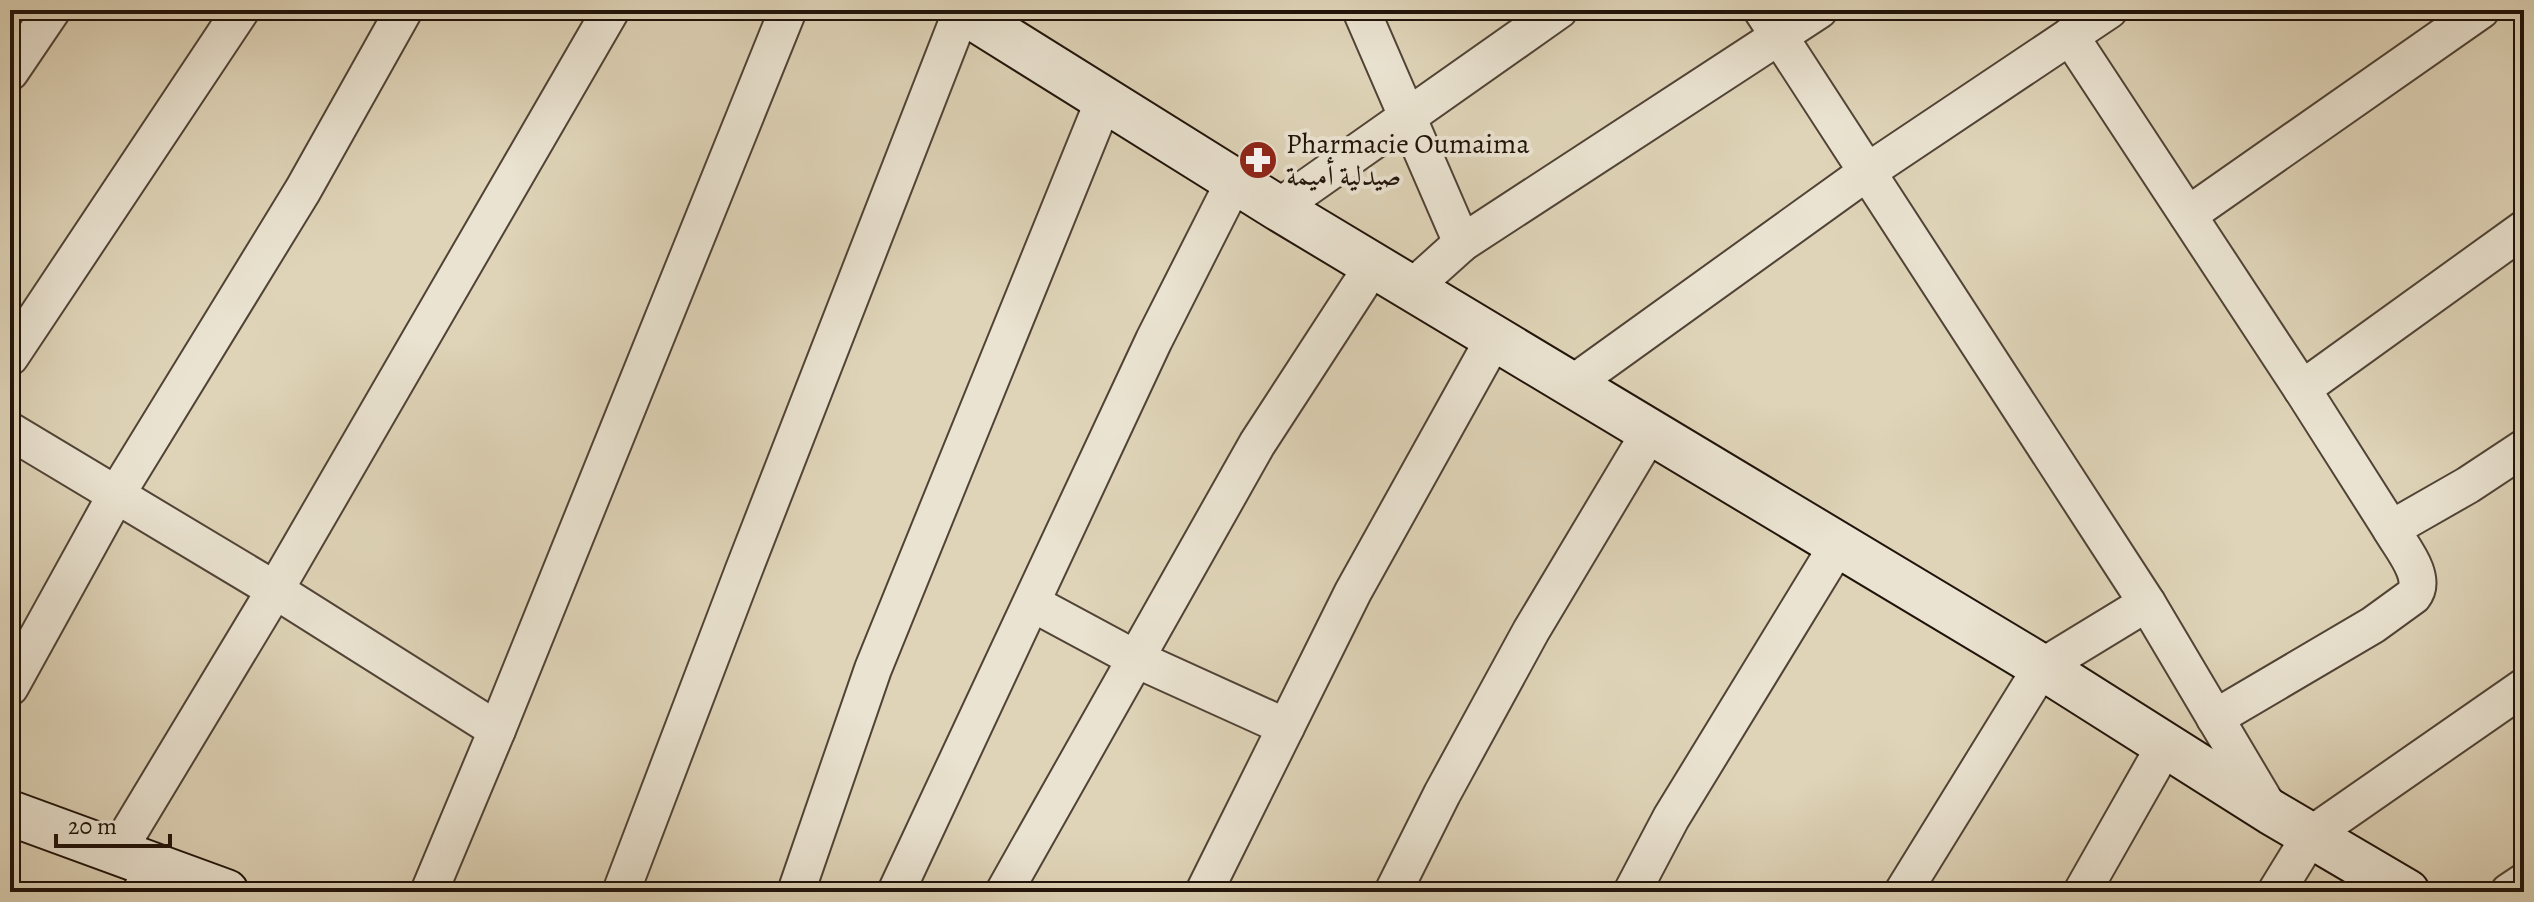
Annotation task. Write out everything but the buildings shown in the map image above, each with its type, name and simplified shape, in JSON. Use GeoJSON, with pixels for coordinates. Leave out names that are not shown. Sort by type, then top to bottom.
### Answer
{"type":"FeatureCollection","features":[{"type":"Feature","properties":{"kind":"street"},"geometry":{"type":"LineString","coordinates":[[10,72],[52,10]]}},
{"type":"Feature","properties":{"kind":"street"},"geometry":{"type":"LineString","coordinates":[[10,357],[241,10]]}},
{"type":"Feature","properties":{"kind":"street"},"geometry":{"type":"LineString","coordinates":[[10,687],[116,495],[303,190],[404,10]]}},
{"type":"Feature","properties":{"kind":"street"},"geometry":{"type":"LineString","coordinates":[[137,870],[275,590],[611,10]]}},
{"type":"Feature","properties":{"kind":"street"},"geometry":{"type":"LineString","coordinates":[[429,892],[788,10]]}},
{"type":"Feature","properties":{"kind":"street"},"geometry":{"type":"LineString","coordinates":[[621,892],[962,10],[1278,208],[2042,667],[2271,812],[2407,892]]}},
{"type":"Feature","properties":{"kind":"street"},"geometry":{"type":"LineString","coordinates":[[1361,10],[1462,243]]}},
{"type":"Feature","properties":{"kind":"street"},"geometry":{"type":"LineString","coordinates":[[1278,208],[1559,10]]}},
{"type":"Feature","properties":{"kind":"street"},"geometry":{"type":"LineString","coordinates":[[1413,287],[1462,243],[1770,23],[1819,10]]}},
{"type":"Feature","properties":{"kind":"street"},"geometry":{"type":"LineString","coordinates":[[1571,385],[1867,172],[2109,10]]}},
{"type":"Feature","properties":{"kind":"street"},"geometry":{"type":"LineString","coordinates":[[2188,215],[2481,10]]}},
{"type":"Feature","properties":{"kind":"street"},"geometry":{"type":"LineString","coordinates":[[1770,23],[2147,603],[2271,812]]}},
{"type":"Feature","properties":{"kind":"street"},"geometry":{"type":"LineString","coordinates":[[2070,36],[2302,389],[2391,529],[2419,583],[2413,596],[2373,625],[2215,718]]}},
{"type":"Feature","properties":{"kind":"street"},"geometry":{"type":"LineString","coordinates":[[796,892],[873,669],[1104,100]]}},
{"type":"Feature","properties":{"kind":"street"},"geometry":{"type":"LineString","coordinates":[[896,892],[1154,340],[1235,180]]}},
{"type":"Feature","properties":{"kind":"street"},"geometry":{"type":"LineString","coordinates":[[2302,389],[2524,229]]}},
{"type":"Feature","properties":{"kind":"street"},"geometry":{"type":"LineString","coordinates":[[1004,892],[1257,444],[1374,264]]}},
{"type":"Feature","properties":{"kind":"street"},"geometry":{"type":"LineString","coordinates":[[1204,892],[1353,592],[1495,337]]}},
{"type":"Feature","properties":{"kind":"street"},"geometry":{"type":"LineString","coordinates":[[10,431],[275,590],[497,730]]}},
{"type":"Feature","properties":{"kind":"street"},"geometry":{"type":"LineString","coordinates":[[1393,892],[1442,794],[1531,631],[1650,432]]}},
{"type":"Feature","properties":{"kind":"street"},"geometry":{"type":"LineString","coordinates":[[2391,529],[2468,485],[2524,448]]}},
{"type":"Feature","properties":{"kind":"street"},"geometry":{"type":"LineString","coordinates":[[1632,892],[1671,818],[1838,545]]}},
{"type":"Feature","properties":{"kind":"street"},"geometry":{"type":"LineString","coordinates":[[1032,603],[1136,659],[1286,727]]}},
{"type":"Feature","properties":{"kind":"street"},"geometry":{"type":"LineString","coordinates":[[1903,892],[2042,667],[2147,603]]}},
{"type":"Feature","properties":{"kind":"street"},"geometry":{"type":"LineString","coordinates":[[2276,892],[2311,835],[2524,687]]}},
{"type":"Feature","properties":{"kind":"street"},"geometry":{"type":"LineString","coordinates":[[2082,892],[2166,744]]}},
{"type":"Feature","properties":{"kind":"street"},"geometry":{"type":"LineString","coordinates":[[10,813],[137,870],[226,892]]}},
{"type":"Feature","properties":{"kind":"street"},"geometry":{"type":"LineString","coordinates":[[2509,892],[2524,882]]}},
{"type":"Feature","properties":{"kind":"place","name":"Pharmacie Oumaima صيدلية أميمة"},"geometry":{"type":"Point","coordinates":[1258,160]}}]}
